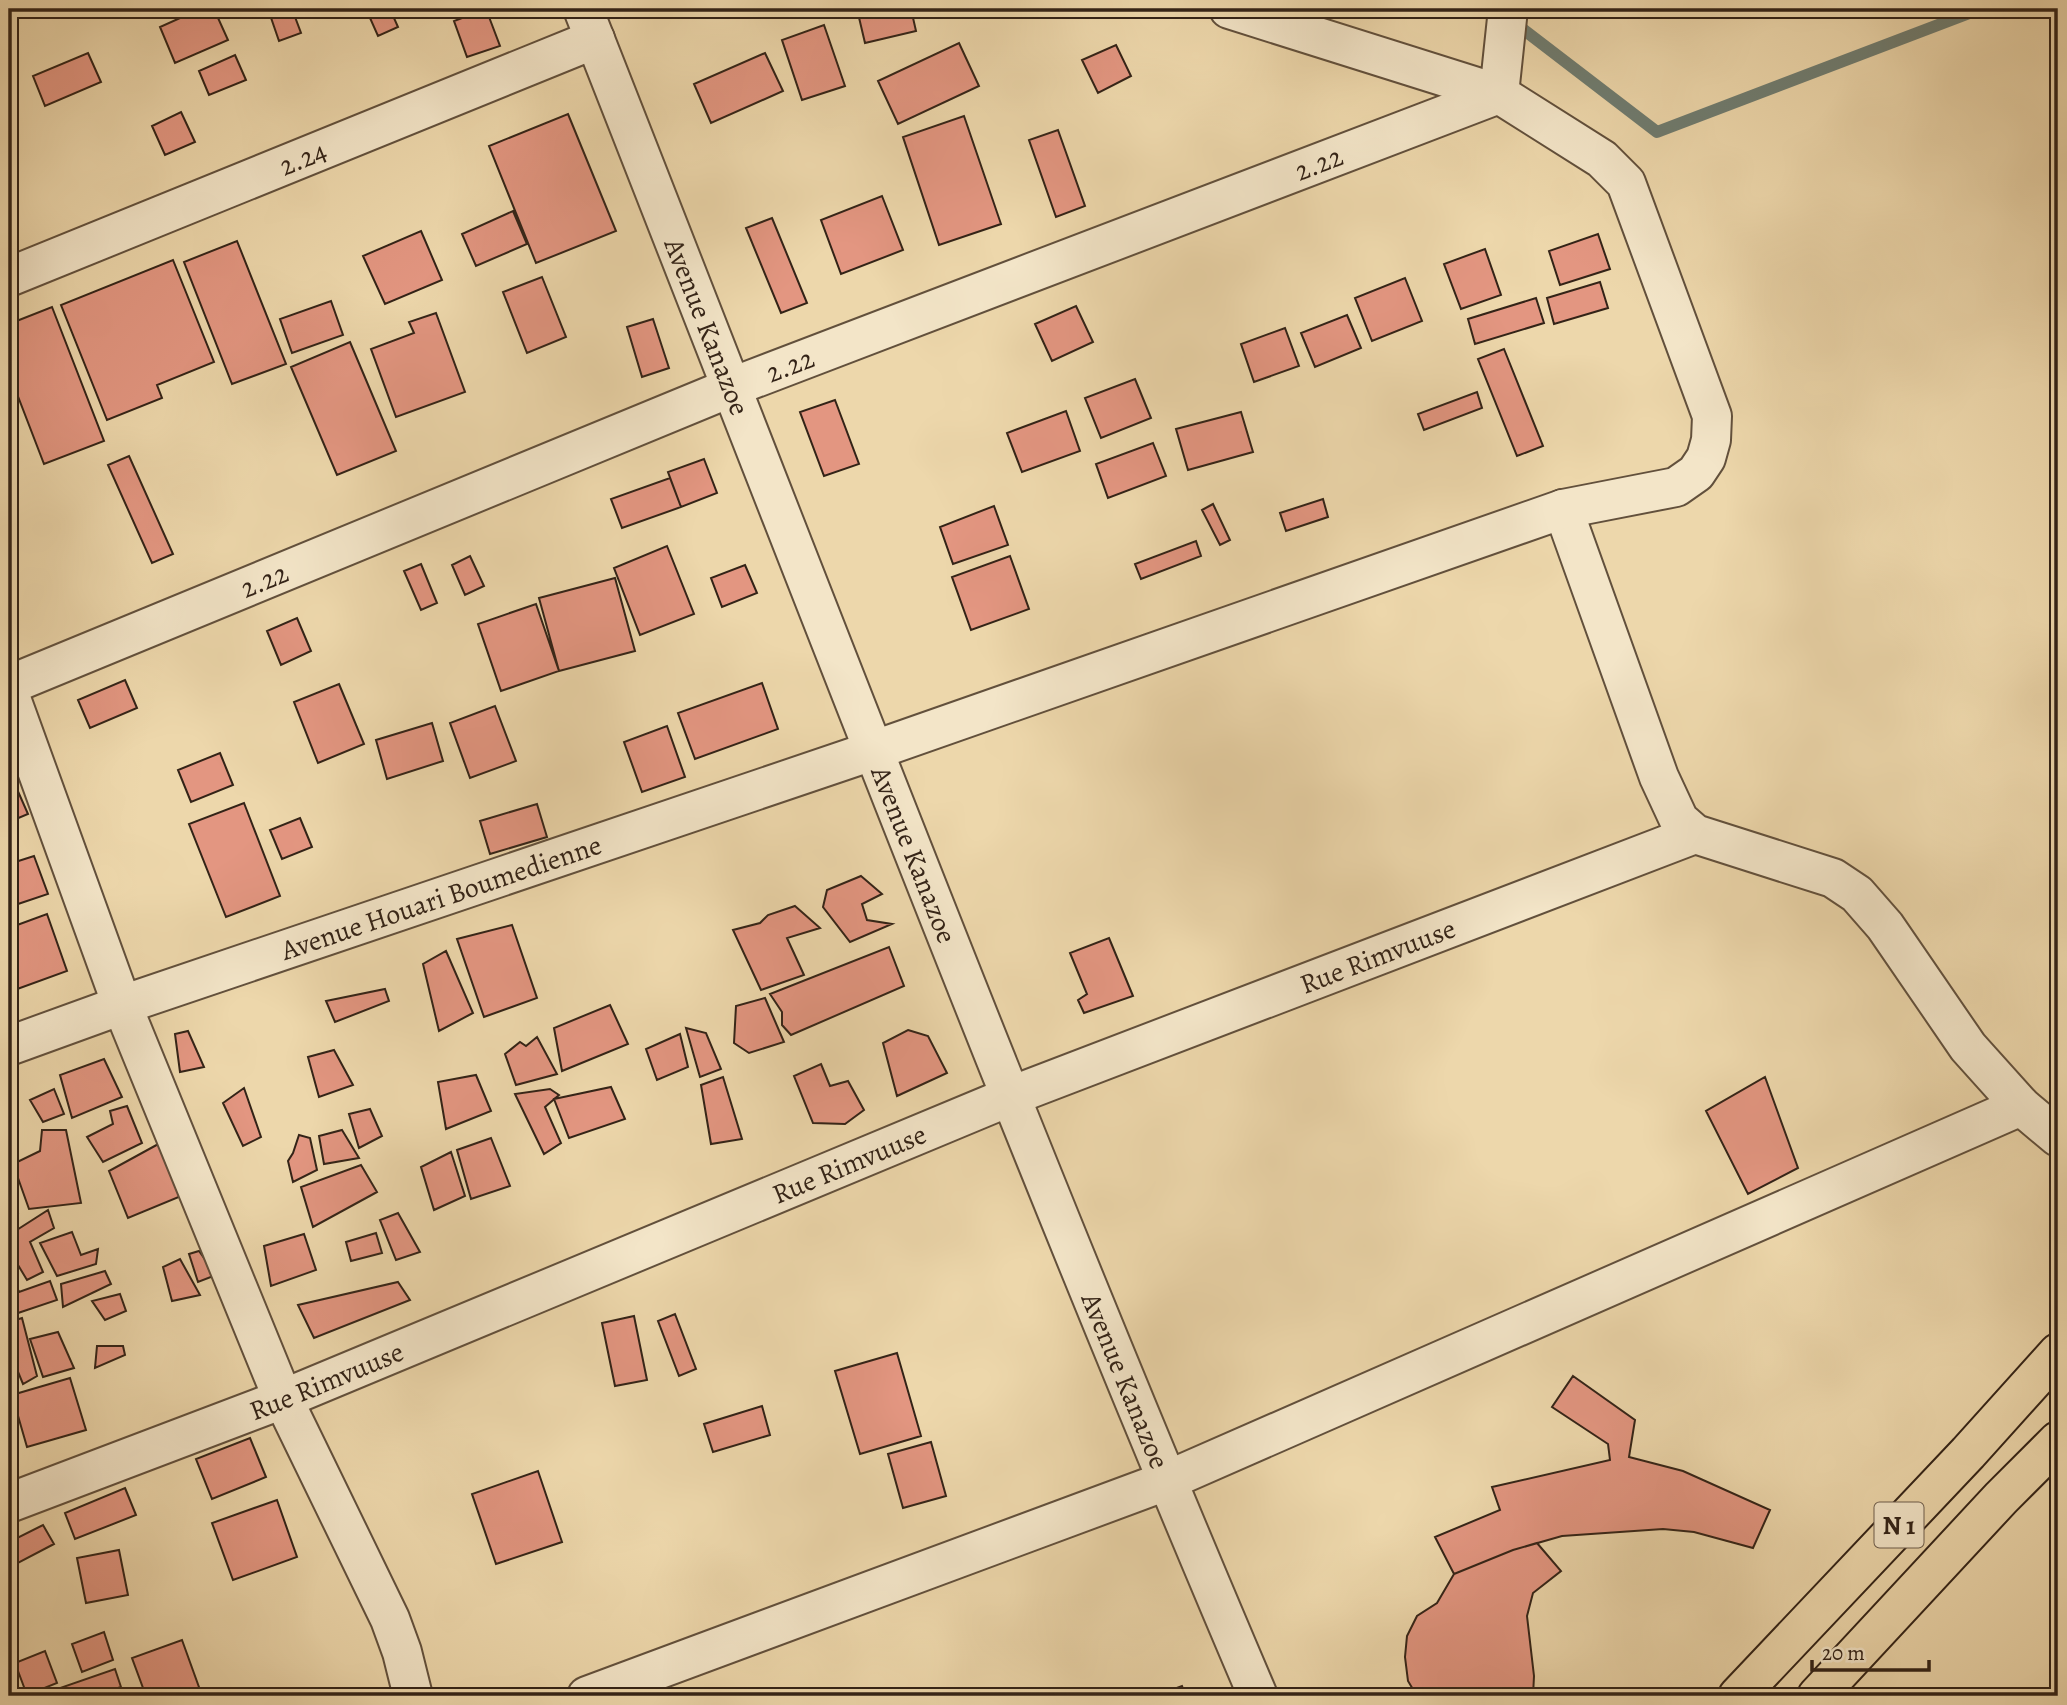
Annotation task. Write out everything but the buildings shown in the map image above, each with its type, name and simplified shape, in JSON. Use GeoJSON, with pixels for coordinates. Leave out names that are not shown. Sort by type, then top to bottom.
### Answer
{"type":"FeatureCollection","features":[{"type":"Feature","properties":{"kind":"highway","name":"N 1"},"geometry":{"type":"LineString","coordinates":[[1738,1696],[1968,1453],[2058,1353]]}},
{"type":"Feature","properties":{"kind":"highway","name":"N 1"},"geometry":{"type":"LineString","coordinates":[[1817,1696],[2001,1498],[2058,1441]]}},
{"type":"Feature","properties":{"kind":"street","name":"Avenue Houari Boumedienne"},"geometry":{"type":"LineString","coordinates":[[9,1046],[122,1005],[872,751],[1563,509],[1676,486],[1696,473],[1706,458],[1713,416],[1626,183],[1602,159],[1499,94],[1229,9]]}},
{"type":"Feature","properties":{"kind":"street"},"geometry":{"type":"LineString","coordinates":[[1499,94],[1508,9]]}},
{"type":"Feature","properties":{"kind":"street","name":"2.24"},"geometry":{"type":"LineString","coordinates":[[9,277],[589,24]]}},
{"type":"Feature","properties":{"kind":"street","name":"Avenue Kanazoe"},"geometry":{"type":"LineString","coordinates":[[589,24],[872,751],[1166,1480],[1258,1696]]}},
{"type":"Feature","properties":{"kind":"street","name":"2.22"},"geometry":{"type":"LineString","coordinates":[[9,685],[732,387],[1499,94]]}},
{"type":"Feature","properties":{"kind":"street"},"geometry":{"type":"LineString","coordinates":[[1563,509],[1659,777],[1679,820],[1695,834],[1833,878],[1857,894],[1885,926],[1968,1047],[2021,1106],[2058,1137]]}},
{"type":"Feature","properties":{"kind":"street"},"geometry":{"type":"LineString","coordinates":[[9,694],[122,1005],[283,1399],[390,1619],[413,1696]]}},
{"type":"Feature","properties":{"kind":"street","name":"Rue Rimvuuse"},"geometry":{"type":"LineString","coordinates":[[9,1503],[283,1399],[1011,1096],[1695,834]]}},
{"type":"Feature","properties":{"kind":"street"},"geometry":{"type":"LineString","coordinates":[[587,1696],[1166,1480],[2021,1106]]}},
{"type":"Feature","properties":{"kind":"waterway"},"geometry":{"type":"LineString","coordinates":[[1476,9],[1507,17],[1657,132],[1980,9]]}}]}
